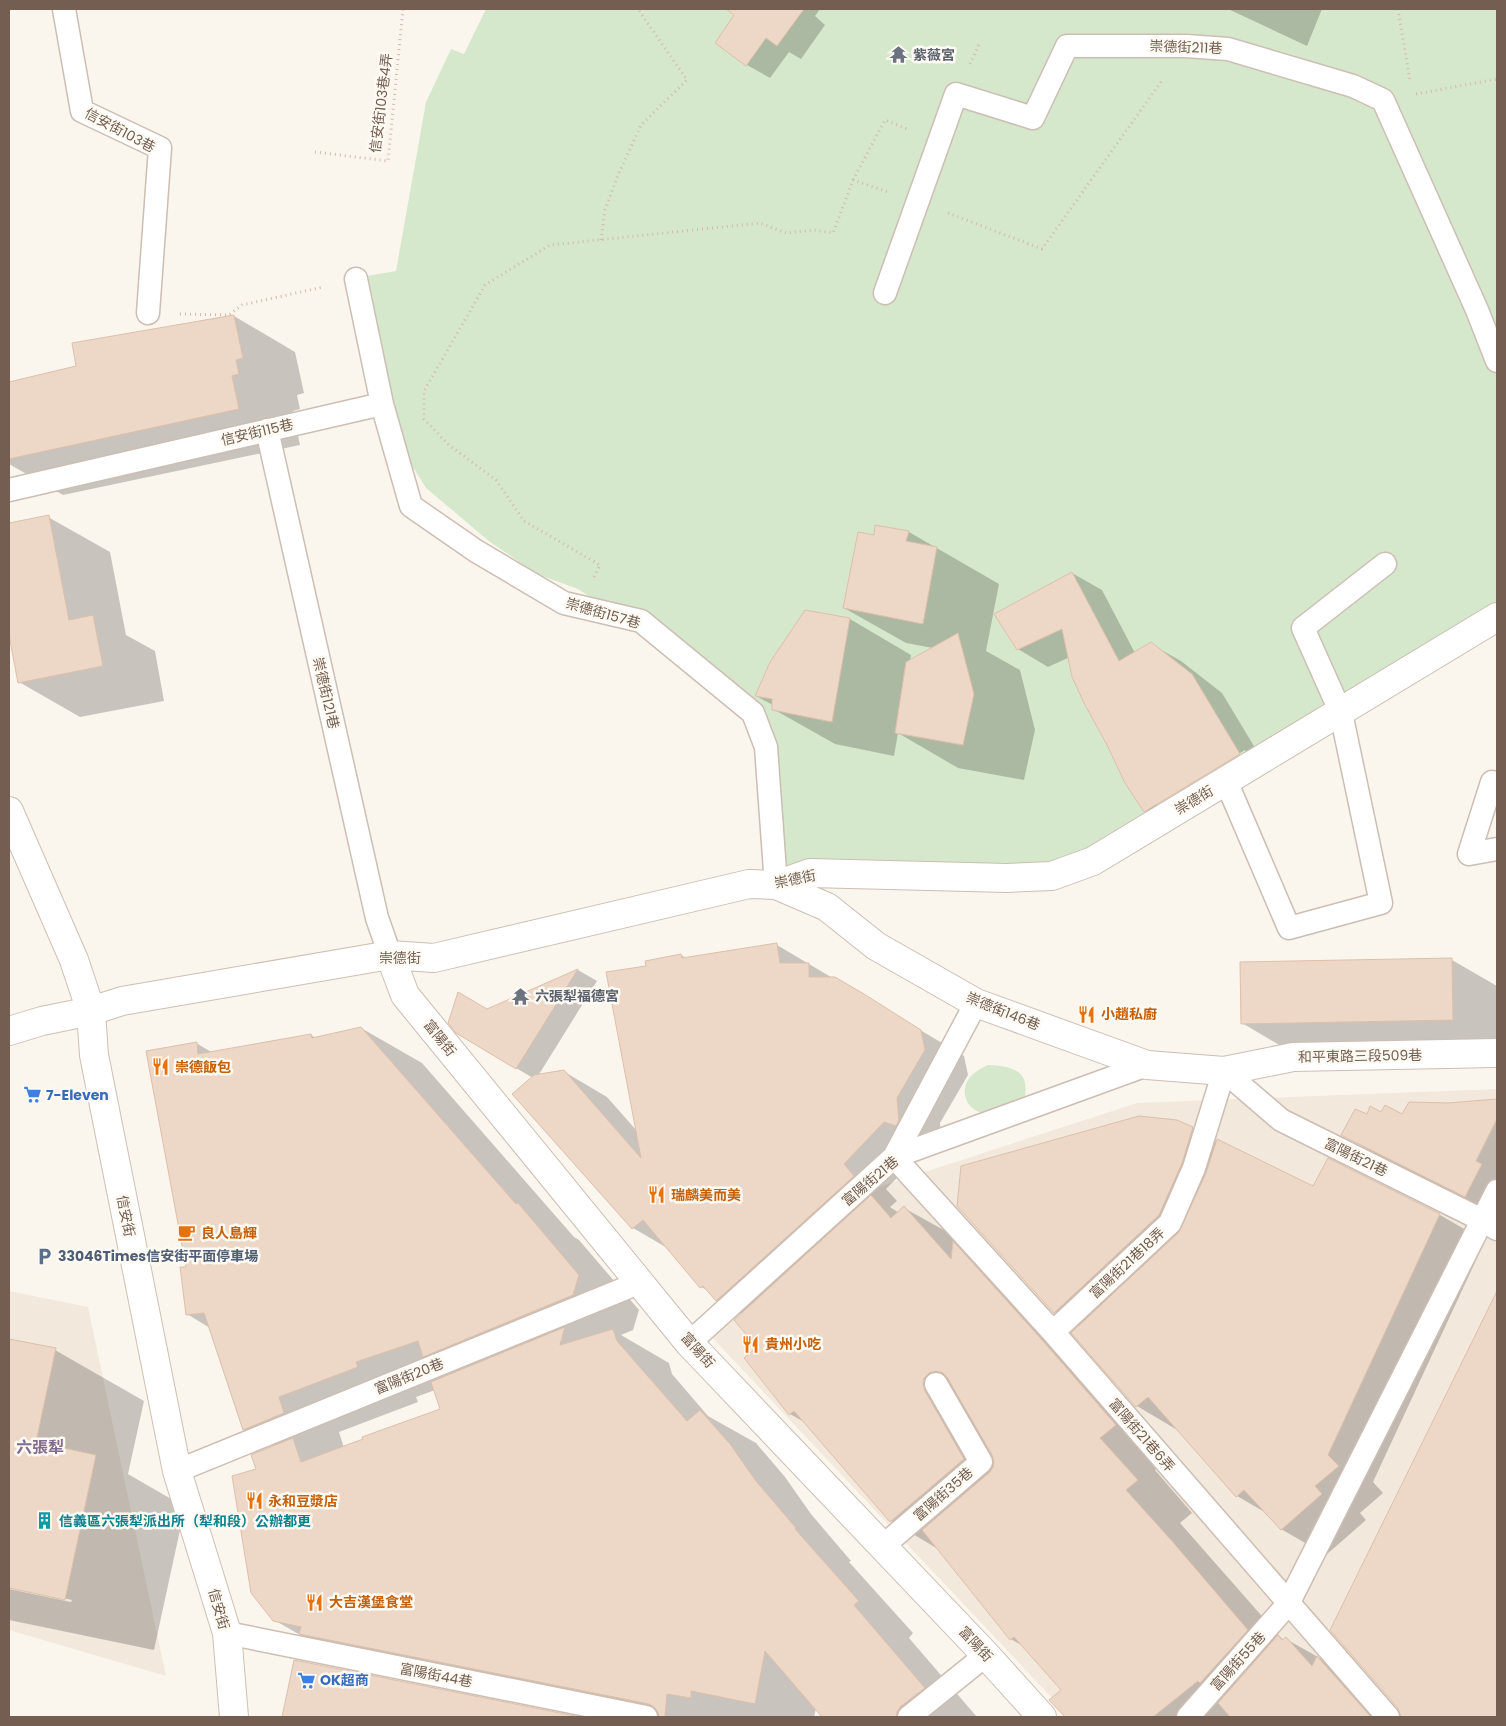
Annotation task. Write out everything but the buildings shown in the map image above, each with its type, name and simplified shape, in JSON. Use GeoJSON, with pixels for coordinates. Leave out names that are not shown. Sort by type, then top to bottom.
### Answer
{"type":"FeatureCollection","features":[{"type":"Feature","properties":{"kind":"street","name":"崇德街"},"geometry":{"type":"LineString","coordinates":[[9,1031],[42,1021],[91,1011],[122,1000],[390,955],[434,958],[749,884],[776,885],[810,873],[998,877],[1052,876],[1092,861],[1341,713],[1497,617]]}},
{"type":"Feature","properties":{"kind":"street","name":"信安街"},"geometry":{"type":"LineString","coordinates":[[9,810],[74,960],[91,1011],[94,1055],[176,1471],[227,1633],[234,1717]]}},
{"type":"Feature","properties":{"kind":"street","name":"崇德街146巷"},"geometry":{"type":"LineString","coordinates":[[776,885],[827,907],[876,946],[976,1004],[1147,1065],[1224,1071]]}},
{"type":"Feature","properties":{"kind":"street","name":"富陽街"},"geometry":{"type":"LineString","coordinates":[[390,955],[405,995],[689,1343],[986,1654],[1042,1717]]}},
{"type":"Feature","properties":{"kind":"street","name":"和平東路三段509巷"},"geometry":{"type":"LineString","coordinates":[[1224,1071],[1293,1057],[1497,1053]]}},
{"type":"Feature","properties":{"kind":"lane","name":"信安街103巷"},"geometry":{"type":"LineString","coordinates":[[64,9],[82,111],[160,148],[148,313]]}},
{"type":"Feature","properties":{"kind":"lane","name":"崇德街211巷"},"geometry":{"type":"LineString","coordinates":[[885,293],[956,94],[1033,118],[1067,46],[1186,46],[1228,49],[1353,86],[1384,100]]}},
{"type":"Feature","properties":{"kind":"lane"},"geometry":{"type":"LineString","coordinates":[[1384,100],[1477,310],[1497,361]]}},
{"type":"Feature","properties":{"kind":"lane"},"geometry":{"type":"LineString","coordinates":[[356,279],[382,404]]}},
{"type":"Feature","properties":{"kind":"lane","name":"崇德街157巷"},"geometry":{"type":"LineString","coordinates":[[382,404],[411,506],[476,551],[564,603],[641,621],[754,713],[766,747],[776,885]]}},
{"type":"Feature","properties":{"kind":"lane","name":"信安街115巷"},"geometry":{"type":"LineString","coordinates":[[9,490],[382,404]]}},
{"type":"Feature","properties":{"kind":"lane","name":"崇德街121巷"},"geometry":{"type":"LineString","coordinates":[[267,430],[376,918],[390,955]]}},
{"type":"Feature","properties":{"kind":"lane"},"geometry":{"type":"LineString","coordinates":[[1226,781],[1289,928],[1382,903],[1341,713],[1303,628],[1385,564]]}},
{"type":"Feature","properties":{"kind":"lane"},"geometry":{"type":"LineString","coordinates":[[1492,782],[1469,854],[1497,850]]}},
{"type":"Feature","properties":{"kind":"lane"},"geometry":{"type":"LineString","coordinates":[[894,1157],[976,1004]]}},
{"type":"Feature","properties":{"kind":"lane","name":"富陽街21巷"},"geometry":{"type":"LineString","coordinates":[[689,1343],[894,1157],[1147,1065]]}},
{"type":"Feature","properties":{"kind":"lane","name":"富陽街21巷"},"geometry":{"type":"LineString","coordinates":[[1224,1071],[1281,1120],[1490,1224]]}},
{"type":"Feature","properties":{"kind":"lane","name":"富陽街21巷18弄"},"geometry":{"type":"LineString","coordinates":[[1053,1332],[1170,1223],[1194,1168],[1224,1071]]}},
{"type":"Feature","properties":{"kind":"lane","name":"富陽街21巷6弄"},"geometry":{"type":"LineString","coordinates":[[894,1157],[1053,1332],[1388,1717]]}},
{"type":"Feature","properties":{"kind":"lane","name":"富陽街55巷"},"geometry":{"type":"LineString","coordinates":[[1188,1717],[1288,1604],[1490,1224],[1497,1191]]}},
{"type":"Feature","properties":{"kind":"lane","name":"富陽街20巷"},"geometry":{"type":"LineString","coordinates":[[176,1471],[641,1282]]}},
{"type":"Feature","properties":{"kind":"lane","name":"富陽街35巷"},"geometry":{"type":"LineString","coordinates":[[883,1546],[982,1462],[936,1384]]}},
{"type":"Feature","properties":{"kind":"lane","name":"富陽街44巷"},"geometry":{"type":"LineString","coordinates":[[227,1633],[646,1717]]}},
{"type":"Feature","properties":{"kind":"lane"},"geometry":{"type":"LineString","coordinates":[[909,1717],[986,1654]]}},
{"type":"Feature","properties":{"kind":"path","name":"信安街103巷4弄"},"geometry":{"type":"LineString","coordinates":[[315,152],[388,160],[403,9]]}},
{"type":"Feature","properties":{"kind":"path"},"geometry":{"type":"LineString","coordinates":[[601,240],[605,210],[618,174],[641,125],[687,80],[638,9]]}},
{"type":"Feature","properties":{"kind":"path"},"geometry":{"type":"LineString","coordinates":[[1398,9],[1412,94]]}},
{"type":"Feature","properties":{"kind":"path"},"geometry":{"type":"LineString","coordinates":[[853,180],[1042,248],[1186,46]]}},
{"type":"Feature","properties":{"kind":"path"},"geometry":{"type":"LineString","coordinates":[[1384,100],[1497,79]]}},
{"type":"Feature","properties":{"kind":"path"},"geometry":{"type":"LineString","coordinates":[[578,606],[600,565],[524,521],[496,480],[449,445],[424,418],[424,391],[485,286],[550,245],[760,223],[786,233],[814,230],[833,233],[853,180],[885,120],[939,142]]}},
{"type":"Feature","properties":{"kind":"path"},"geometry":{"type":"LineString","coordinates":[[148,313],[228,315],[242,305],[356,279]]}},
{"type":"Feature","properties":{"kind":"shaded area"},"geometry":{"type":"Polygon","coordinates":[[[1497,1089],[1497,1717],[1070,1717],[705,1330],[863,1192],[1137,1103],[1497,1089]]]}},
{"type":"Feature","properties":{"kind":"shaded area","name":"信義區六張犁派出所（犁和段）公辦都更"},"geometry":{"type":"Polygon","coordinates":[[[9,1291],[88,1307],[166,1676],[9,1630],[9,1291]]]}},
{"type":"Feature","properties":{"kind":"green space"},"geometry":{"type":"Polygon","coordinates":[[[486,9],[1497,9],[1497,607],[1435,647],[1051,869],[786,876],[757,708],[578,589],[537,574],[490,542],[426,488],[398,443],[361,277],[396,271],[426,102],[451,49],[464,54],[486,9]]]}},
{"type":"Feature","properties":{"kind":"green space"},"geometry":{"type":"Polygon","coordinates":[[[988,1065],[1006,1067],[1019,1072],[1025,1083],[1024,1101],[990,1113],[980,1112],[971,1107],[965,1093],[967,1082],[973,1074],[988,1065]]]}},
{"type":"Feature","properties":{"kind":"place","name":"紫薇宮"},"geometry":{"type":"Point","coordinates":[899,55]}},
{"type":"Feature","properties":{"kind":"place","name":"六張犁福德宮"},"geometry":{"type":"Point","coordinates":[521,996]}},
{"type":"Feature","properties":{"kind":"place","name":"小趙私廚"},"geometry":{"type":"Point","coordinates":[1087,1014]}},
{"type":"Feature","properties":{"kind":"place","name":"崇德飯包"},"geometry":{"type":"Point","coordinates":[161,1067]}},
{"type":"Feature","properties":{"kind":"place","name":"7-Eleven"},"geometry":{"type":"Point","coordinates":[32,1095]}},
{"type":"Feature","properties":{"kind":"place","name":"瑞麟美而美"},"geometry":{"type":"Point","coordinates":[657,1195]}},
{"type":"Feature","properties":{"kind":"place","name":"良人島輝"},"geometry":{"type":"Point","coordinates":[187,1233]}},
{"type":"Feature","properties":{"kind":"place","name":"33046Times信安街平面停車場"},"geometry":{"type":"Point","coordinates":[44,1256]}},
{"type":"Feature","properties":{"kind":"place","name":"貴州小吃"},"geometry":{"type":"Point","coordinates":[751,1344]}},
{"type":"Feature","properties":{"kind":"place","name":"永和豆漿店"},"geometry":{"type":"Point","coordinates":[254,1501]}},
{"type":"Feature","properties":{"kind":"place","name":"信義區六張犁派出所（犁和段）公辦都更"},"geometry":{"type":"Point","coordinates":[45,1521]}},
{"type":"Feature","properties":{"kind":"place","name":"大吉漢堡食堂"},"geometry":{"type":"Point","coordinates":[315,1602]}},
{"type":"Feature","properties":{"kind":"place","name":"OK超商"},"geometry":{"type":"Point","coordinates":[306,1680]}},
{"type":"Feature","properties":{"kind":"district","name":"六張犁"},"geometry":{"type":"Point","coordinates":[40,1447]}}]}
